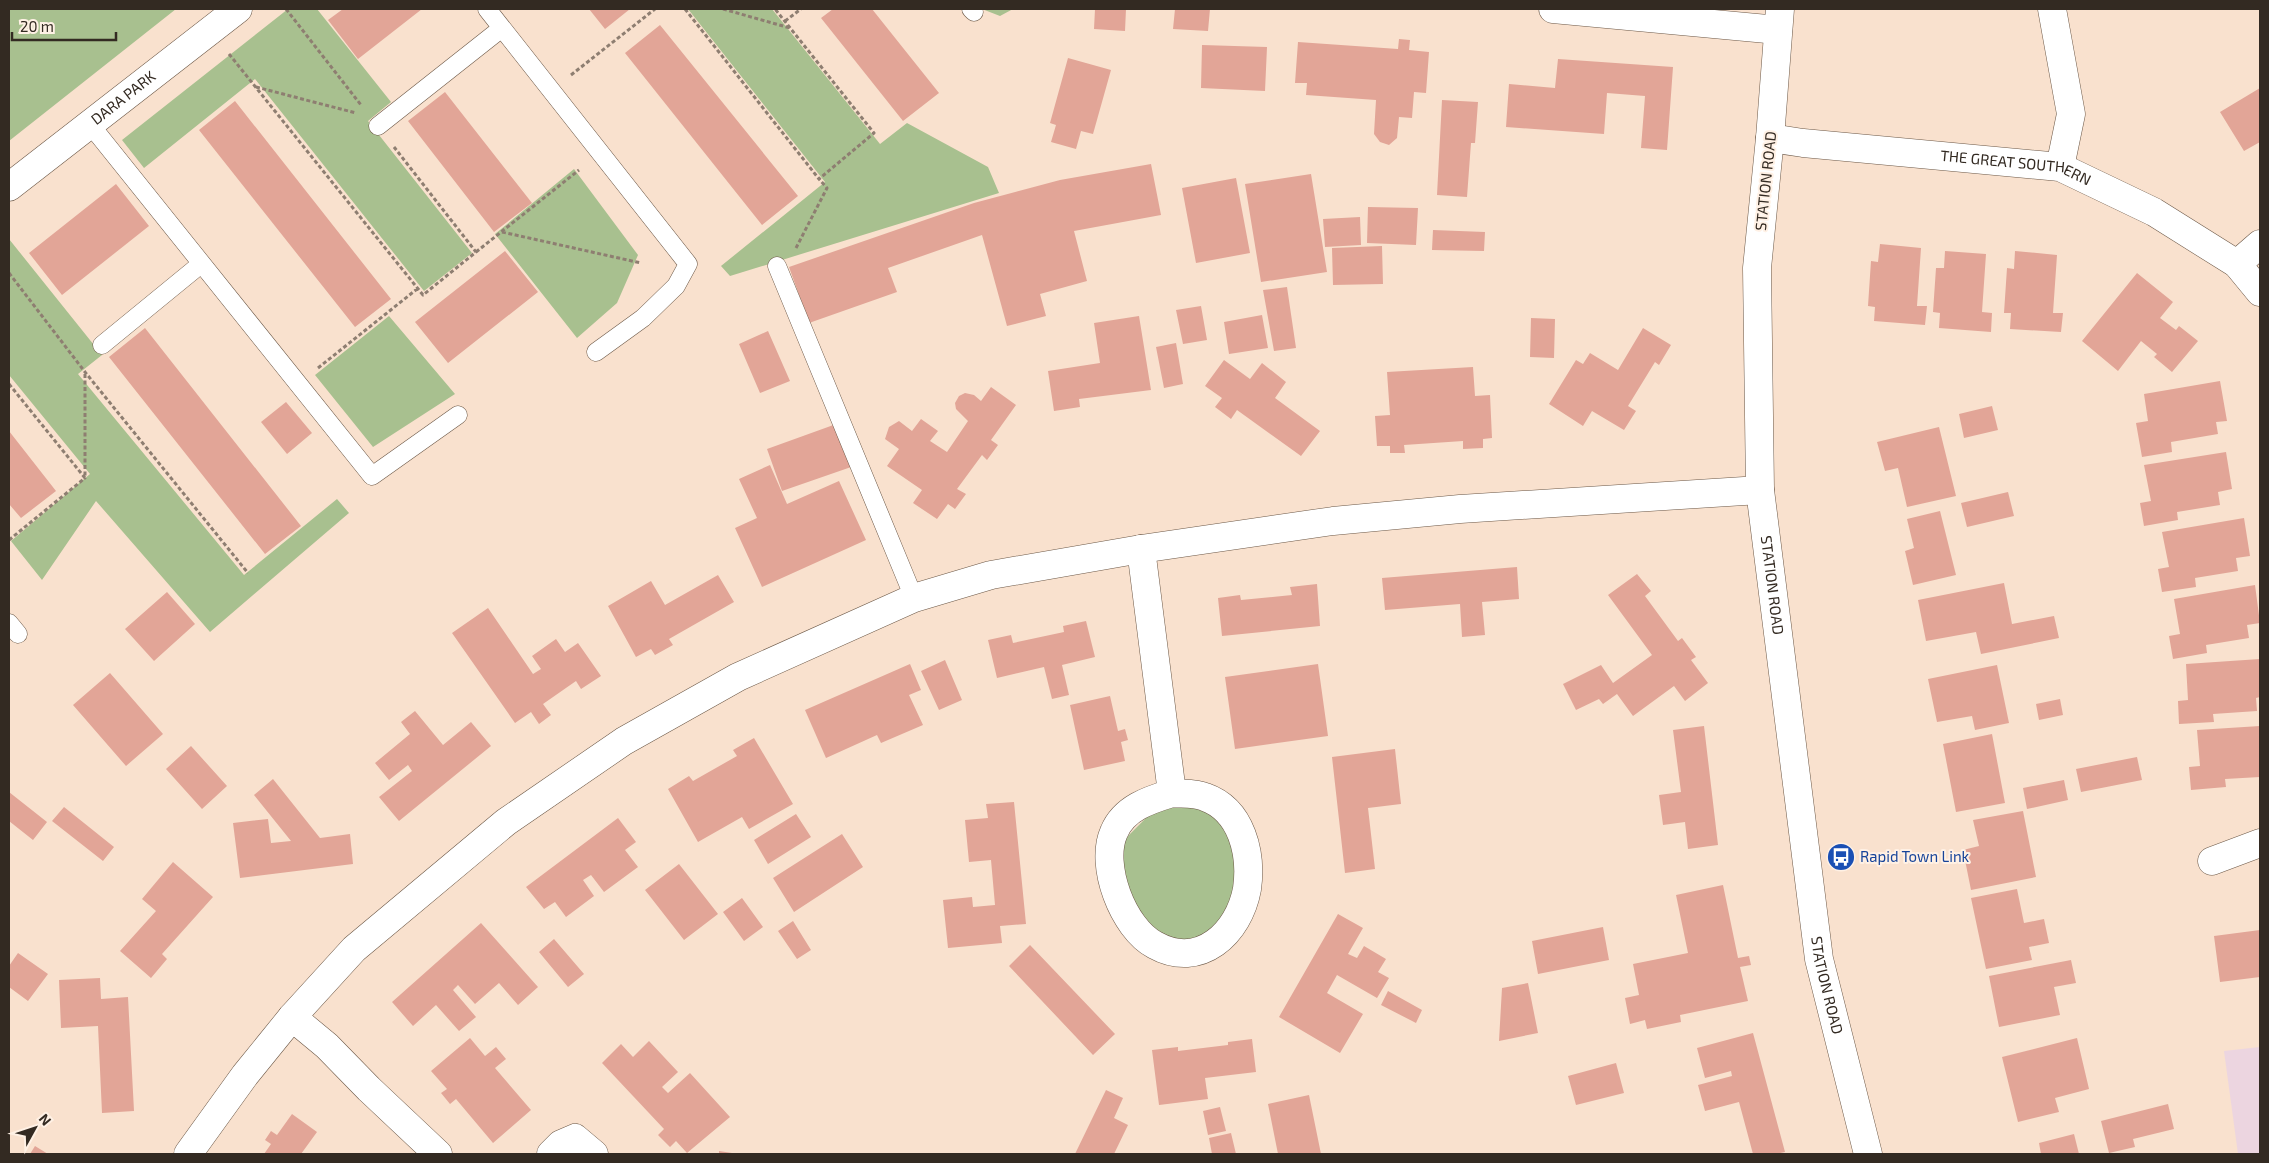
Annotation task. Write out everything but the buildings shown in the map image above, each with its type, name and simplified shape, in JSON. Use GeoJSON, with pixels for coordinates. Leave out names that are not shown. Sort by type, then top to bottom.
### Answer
{"type":"FeatureCollection","features":[{"type":"Feature","properties":{"kind":"street","name":"DARA PARK"},"geometry":{"type":"LineString","coordinates":[[9,187],[238,9]]}},
{"type":"Feature","properties":{"kind":"street"},"geometry":{"type":"LineString","coordinates":[[1553,9],[1779,19]]}},
{"type":"Feature","properties":{"kind":"street"},"geometry":{"type":"LineString","coordinates":[[2052,9],[2071,114],[2060,167]]}},
{"type":"Feature","properties":{"kind":"street","name":"STATION ROAD"},"geometry":{"type":"LineString","coordinates":[[1779,19],[1770,138],[1757,268],[1760,490],[1819,958],[1868,1154]]}},
{"type":"Feature","properties":{"kind":"street","name":"THE GREAT SOUTHERN"},"geometry":{"type":"LineString","coordinates":[[1770,138],[1803,143],[2060,167],[2154,212],[2237,264],[2260,292]]}},
{"type":"Feature","properties":{"kind":"street"},"geometry":{"type":"LineString","coordinates":[[2237,264],[2260,244]]}},
{"type":"Feature","properties":{"kind":"street"},"geometry":{"type":"LineString","coordinates":[[188,1154],[239,1083],[292,1017],[354,949],[506,822],[624,741],[738,677],[914,598],[991,575],[1142,549],[1332,521],[1460,509],[1760,490]]}},
{"type":"Feature","properties":{"kind":"street"},"geometry":{"type":"LineString","coordinates":[[1142,549],[1172,793]]}},
{"type":"Feature","properties":{"kind":"street"},"geometry":{"type":"LineString","coordinates":[[1172,793],[1205,796],[1222,806],[1238,824],[1245,841],[1249,875],[1244,904],[1232,927],[1214,946],[1193,953],[1175,952],[1154,945],[1140,934],[1122,909],[1113,884],[1109,854],[1114,831],[1129,812],[1146,801],[1172,793]]}},
{"type":"Feature","properties":{"kind":"street"},"geometry":{"type":"LineString","coordinates":[[2212,860],[2260,843]]}},
{"type":"Feature","properties":{"kind":"street"},"geometry":{"type":"LineString","coordinates":[[292,1017],[327,1046],[369,1089],[438,1154]]}},
{"type":"Feature","properties":{"kind":"street"},"geometry":{"type":"LineString","coordinates":[[552,1154],[561,1144],[575,1138],[594,1154]]}},
{"type":"Feature","properties":{"kind":"lane"},"geometry":{"type":"LineString","coordinates":[[487,9],[688,264],[676,286],[643,318],[596,352]]}},
{"type":"Feature","properties":{"kind":"lane"},"geometry":{"type":"LineString","coordinates":[[374,121],[502,28]]}},
{"type":"Feature","properties":{"kind":"lane"},"geometry":{"type":"LineString","coordinates":[[89,123],[372,476],[458,415]]}},
{"type":"Feature","properties":{"kind":"lane"},"geometry":{"type":"LineString","coordinates":[[102,345],[201,264]]}},
{"type":"Feature","properties":{"kind":"lane"},"geometry":{"type":"LineString","coordinates":[[777,266],[914,598]]}},
{"type":"Feature","properties":{"kind":"path"},"geometry":{"type":"LineString","coordinates":[[286,9],[476,252]]}},
{"type":"Feature","properties":{"kind":"path"},"geometry":{"type":"LineString","coordinates":[[551,90],[655,9]]}},
{"type":"Feature","properties":{"kind":"path"},"geometry":{"type":"LineString","coordinates":[[685,9],[827,188],[792,255],[777,266]]}},
{"type":"Feature","properties":{"kind":"path"},"geometry":{"type":"LineString","coordinates":[[724,9],[791,28]]}},
{"type":"Feature","properties":{"kind":"path"},"geometry":{"type":"LineString","coordinates":[[775,9],[874,133],[819,179]]}},
{"type":"Feature","properties":{"kind":"path"},"geometry":{"type":"LineString","coordinates":[[785,22],[801,9]]}},
{"type":"Feature","properties":{"kind":"path"},"geometry":{"type":"LineString","coordinates":[[210,30],[422,296],[600,153]]}},
{"type":"Feature","properties":{"kind":"path"},"geometry":{"type":"LineString","coordinates":[[256,87],[374,121]]}},
{"type":"Feature","properties":{"kind":"path"},"geometry":{"type":"LineString","coordinates":[[502,232],[641,263]]}},
{"type":"Feature","properties":{"kind":"path"},"geometry":{"type":"LineString","coordinates":[[9,272],[85,372],[248,573]]}},
{"type":"Feature","properties":{"kind":"path"},"geometry":{"type":"LineString","coordinates":[[298,384],[417,288]]}},
{"type":"Feature","properties":{"kind":"path"},"geometry":{"type":"LineString","coordinates":[[85,372],[85,478]]}},
{"type":"Feature","properties":{"kind":"path"},"geometry":{"type":"LineString","coordinates":[[9,384],[85,478]]}},
{"type":"Feature","properties":{"kind":"path"},"geometry":{"type":"LineString","coordinates":[[9,540],[85,478]]}},
{"type":"Feature","properties":{"kind":"shaded area"},"geometry":{"type":"Polygon","coordinates":[[[2260,1047],[2260,1154],[2238,1154],[2224,1051],[2260,1047]]]}},
{"type":"Feature","properties":{"kind":"green space"},"geometry":{"type":"Polygon","coordinates":[[[9,9],[176,9],[9,141],[9,9]]]}},
{"type":"Feature","properties":{"kind":"green space"},"geometry":{"type":"Polygon","coordinates":[[[288,9],[317,9],[391,102],[368,121],[472,253],[424,291],[255,79],[144,168],[122,140],[288,9]]]}},
{"type":"Feature","properties":{"kind":"green space"},"geometry":{"type":"Polygon","coordinates":[[[688,9],[772,9],[880,144],[907,123],[988,167],[999,193],[730,276],[721,266],[825,182],[688,9]]]}},
{"type":"Feature","properties":{"kind":"green space"},"geometry":{"type":"Polygon","coordinates":[[[982,9],[1013,9],[1000,16],[982,9]]]}},
{"type":"Feature","properties":{"kind":"green space"},"geometry":{"type":"Polygon","coordinates":[[[574,169],[638,255],[617,303],[577,338],[495,234],[574,169]]]}},
{"type":"Feature","properties":{"kind":"green space"},"geometry":{"type":"Polygon","coordinates":[[[9,239],[102,355],[78,374],[244,575],[337,499],[349,513],[210,632],[96,501],[42,580],[11,541],[90,474],[9,375],[9,239]]]}},
{"type":"Feature","properties":{"kind":"green space"},"geometry":{"type":"Polygon","coordinates":[[[389,316],[455,394],[373,447],[315,375],[389,316]]]}},
{"type":"Feature","properties":{"kind":"green space"},"geometry":{"type":"Polygon","coordinates":[[[1182,805],[1207,810],[1233,833],[1238,893],[1218,929],[1183,944],[1150,928],[1127,893],[1121,853],[1126,838],[1151,813],[1182,805]]]}},
{"type":"Feature","properties":{"kind":"place","name":"Rapid Town Link"},"geometry":{"type":"Point","coordinates":[1841,857]}}]}
